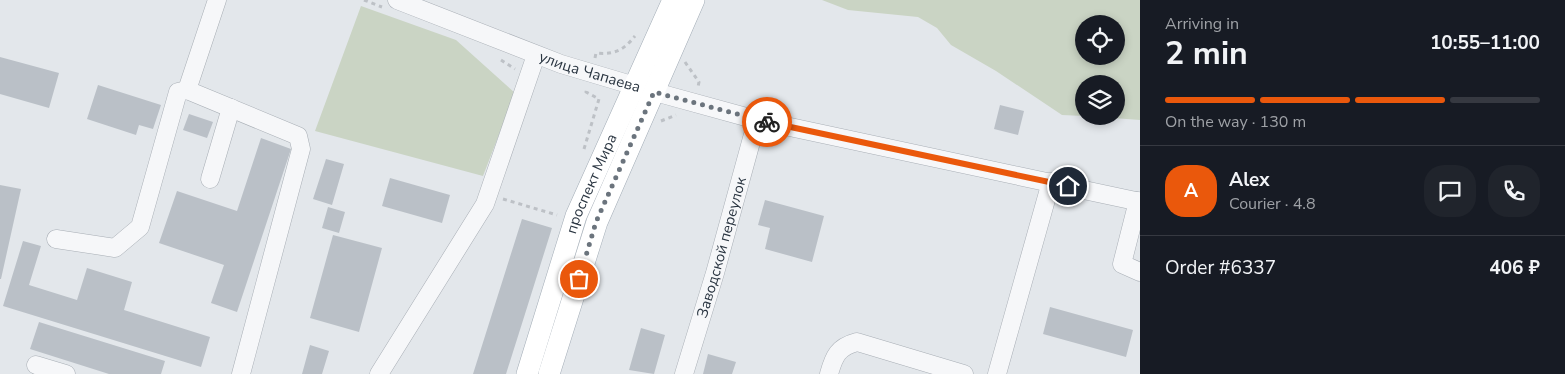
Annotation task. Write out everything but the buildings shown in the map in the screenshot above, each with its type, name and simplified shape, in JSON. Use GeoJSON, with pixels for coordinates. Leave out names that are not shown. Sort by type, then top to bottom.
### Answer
{"type":"FeatureCollection","features":[{"type":"Feature","properties":{"kind":"main road","name":"проспект Мира"},"geometry":{"type":"LineString","coordinates":[[527,374],[576,216],[673,0]]}},
{"type":"Feature","properties":{"kind":"main road","name":"проспект Мира"},"geometry":{"type":"LineString","coordinates":[[549,374],[596,222],[694,0]]}},
{"type":"Feature","properties":{"kind":"street"},"geometry":{"type":"LineString","coordinates":[[187,90],[217,0]]}},
{"type":"Feature","properties":{"kind":"street","name":"улица Чапаева"},"geometry":{"type":"LineString","coordinates":[[397,0],[422,4],[536,54],[654,92],[757,120],[1139,201]]}},
{"type":"Feature","properties":{"kind":"street"},"geometry":{"type":"LineString","coordinates":[[379,374],[485,204],[536,54]]}},
{"type":"Feature","properties":{"kind":"street"},"geometry":{"type":"LineString","coordinates":[[56,238],[115,248],[140,226],[178,92],[187,90],[298,136],[301,149],[241,374]]}},
{"type":"Feature","properties":{"kind":"street"},"geometry":{"type":"LineString","coordinates":[[210,179],[231,108]]}},
{"type":"Feature","properties":{"kind":"street","name":"Заводской переулок"},"geometry":{"type":"LineString","coordinates":[[684,374],[715,273],[757,120]]}},
{"type":"Feature","properties":{"kind":"street"},"geometry":{"type":"LineString","coordinates":[[997,374],[1051,182]]}},
{"type":"Feature","properties":{"kind":"street"},"geometry":{"type":"LineString","coordinates":[[1139,201],[1122,264],[1140,272]]}},
{"type":"Feature","properties":{"kind":"street"},"geometry":{"type":"LineString","coordinates":[[831,366],[846,345],[857,342],[964,374]]}},
{"type":"Feature","properties":{"kind":"street"},"geometry":{"type":"LineString","coordinates":[[36,365],[66,374]]}},
{"type":"Feature","properties":{"kind":"path"},"geometry":{"type":"LineString","coordinates":[[488,194],[563,216]]}},
{"type":"Feature","properties":{"kind":"green space"},"geometry":{"type":"Polygon","coordinates":[[[822,0],[1140,0],[1140,120],[1125,119],[1125,75],[1075,75],[1075,116],[1062,115],[996,71],[951,45],[937,28],[918,17],[848,10],[822,0]]]}},
{"type":"Feature","properties":{"kind":"green space"},"geometry":{"type":"Polygon","coordinates":[[[361,6],[456,40],[515,93],[483,176],[315,131],[361,6]]]}},
{"type":"Feature","properties":{"kind":"way so far"},"geometry":{"type":"LineString","coordinates":[[579,279],[596,222],[654,92],[767,122]]}},
{"type":"Feature","properties":{"kind":"route"},"geometry":{"type":"LineString","coordinates":[[767,122],[1068,186]]}}]}
